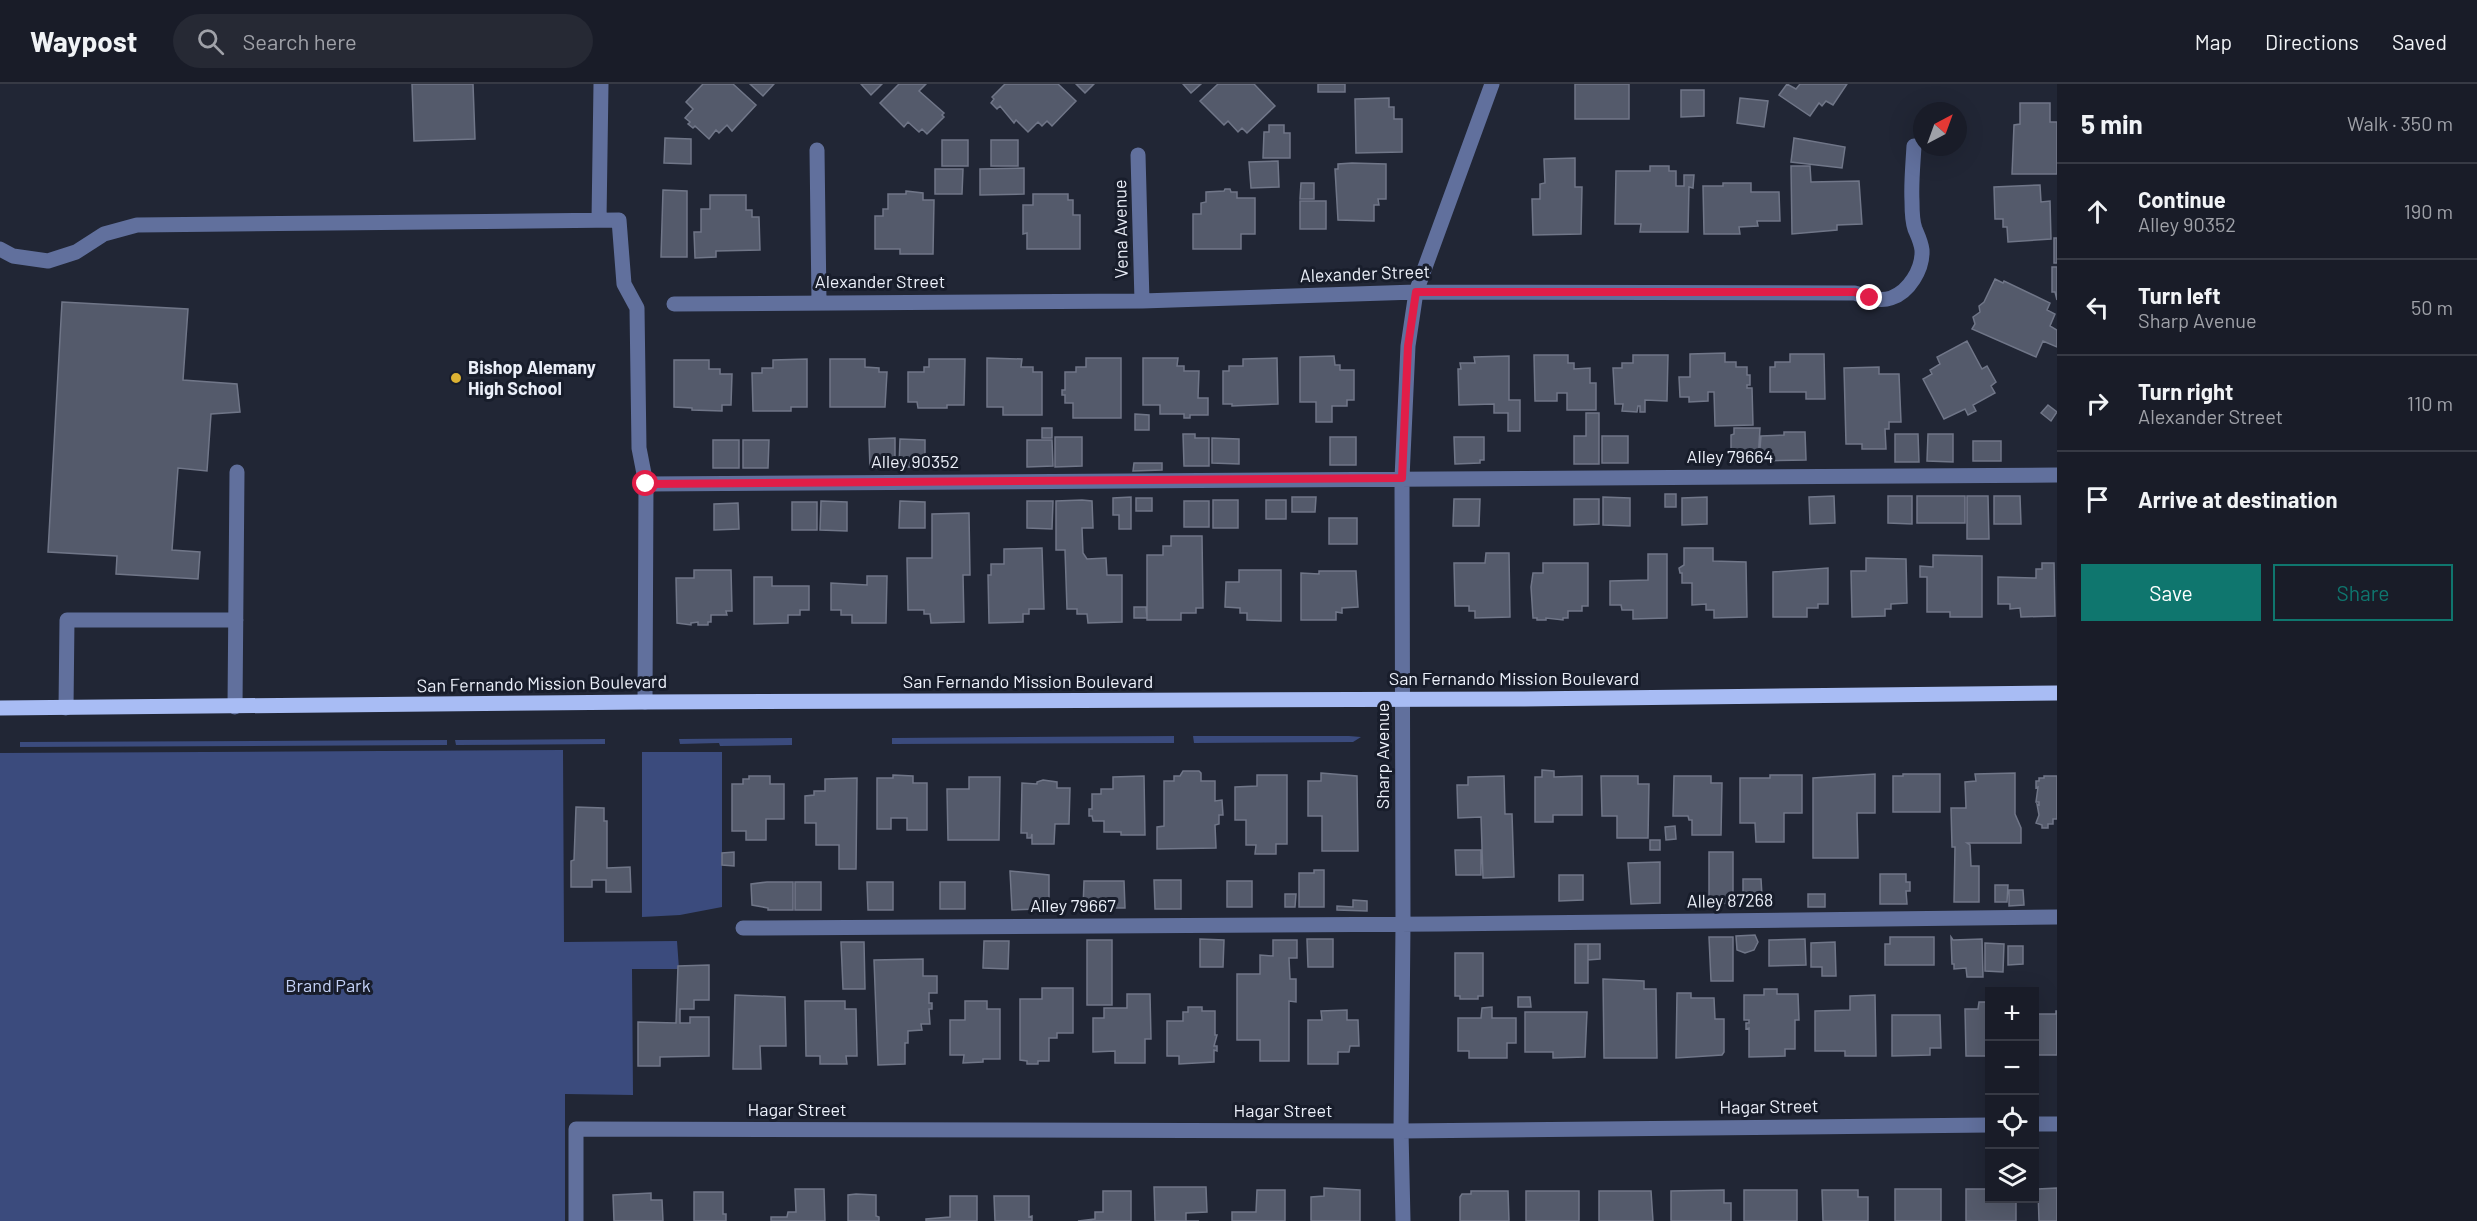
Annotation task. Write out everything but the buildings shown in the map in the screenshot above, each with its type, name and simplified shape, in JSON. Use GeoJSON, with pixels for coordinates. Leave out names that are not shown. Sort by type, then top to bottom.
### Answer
{"type":"FeatureCollection","features":[{"type":"Feature","properties":{"kind":"main road","name":"San Fernando Mission Boulevard"},"geometry":{"type":"LineString","coordinates":[[0,708],[2057,693]]}},
{"type":"Feature","properties":{"kind":"street"},"geometry":{"type":"LineString","coordinates":[[599,220],[601,84]]}},
{"type":"Feature","properties":{"kind":"street","name":"Sharp Avenue"},"geometry":{"type":"LineString","coordinates":[[1403,1221],[1401,1131],[1404,924],[1402,478],[1408,346],[1416,292],[1492,84]]}},
{"type":"Feature","properties":{"kind":"street"},"geometry":{"type":"LineString","coordinates":[[817,150],[819,302]]}},
{"type":"Feature","properties":{"kind":"street","name":"Vena Avenue"},"geometry":{"type":"LineString","coordinates":[[1138,156],[1142,301]]}},
{"type":"Feature","properties":{"kind":"street","name":"Alexander Street"},"geometry":{"type":"LineString","coordinates":[[674,304],[1142,301],[1416,292],[1855,292],[1870,298],[1889,298],[1899,293],[1912,281],[1920,266],[1922,252],[1914,226],[1912,200],[1914,156]]}},
{"type":"Feature","properties":{"kind":"street"},"geometry":{"type":"LineString","coordinates":[[0,249],[14,256],[48,261],[76,252],[104,234],[137,225],[619,220],[624,284],[637,308],[639,448],[646,484],[645,702]]}},
{"type":"Feature","properties":{"kind":"street"},"geometry":{"type":"LineString","coordinates":[[235,707],[237,472]]}},
{"type":"Feature","properties":{"kind":"street","name":"Alley 79664"},"geometry":{"type":"LineString","coordinates":[[1402,478],[2057,475]]}},
{"type":"Feature","properties":{"kind":"street","name":"Alley 90352"},"geometry":{"type":"LineString","coordinates":[[646,484],[1402,478]]}},
{"type":"Feature","properties":{"kind":"street"},"geometry":{"type":"LineString","coordinates":[[66,708],[67,620],[236,620]]}},
{"type":"Feature","properties":{"kind":"street","name":"Alley 87268"},"geometry":{"type":"LineString","coordinates":[[1404,924],[2057,917]]}},
{"type":"Feature","properties":{"kind":"street","name":"Alley 79667"},"geometry":{"type":"LineString","coordinates":[[743,928],[1404,924]]}},
{"type":"Feature","properties":{"kind":"street"},"geometry":{"type":"LineString","coordinates":[[2039,1124],[2057,1124]]}},
{"type":"Feature","properties":{"kind":"street","name":"Hagar Street"},"geometry":{"type":"LineString","coordinates":[[576,1221],[576,1130],[1401,1131],[1985,1125]]}},
{"type":"Feature","properties":{"kind":"green space"},"geometry":{"type":"Polygon","coordinates":[[[1174,736],[1174,743],[892,744],[892,738],[1174,736]]]}},
{"type":"Feature","properties":{"kind":"green space"},"geometry":{"type":"Polygon","coordinates":[[[1193,736],[1361,737],[1353,742],[1194,743],[1193,736]]]}},
{"type":"Feature","properties":{"kind":"green space"},"geometry":{"type":"Polygon","coordinates":[[[792,738],[792,745],[720,746],[719,743],[680,744],[679,739],[792,738]]]}},
{"type":"Feature","properties":{"kind":"green space"},"geometry":{"type":"Polygon","coordinates":[[[605,739],[605,744],[456,745],[455,740],[605,739]]]}},
{"type":"Feature","properties":{"kind":"green space"},"geometry":{"type":"Polygon","coordinates":[[[447,740],[447,745],[20,747],[20,742],[447,740]]]}},
{"type":"Feature","properties":{"kind":"green space","name":"Brand Park"},"geometry":{"type":"Polygon","coordinates":[[[563,750],[564,942],[677,941],[679,969],[632,969],[633,1095],[565,1094],[565,1221],[0,1221],[0,753],[563,750]]]}},
{"type":"Feature","properties":{"kind":"green space"},"geometry":{"type":"Polygon","coordinates":[[[642,752],[722,752],[722,907],[680,915],[642,917],[642,752]]]}},
{"type":"Feature","properties":{"kind":"place","name":"Bishop Alemany High School"},"geometry":{"type":"Point","coordinates":[456,378]}},
{"type":"Feature","properties":{"kind":"route"},"geometry":{"type":"LineString","coordinates":[[646,484],[1402,478],[1408,346],[1416,292],[1855,292],[1870,298]]}}]}
